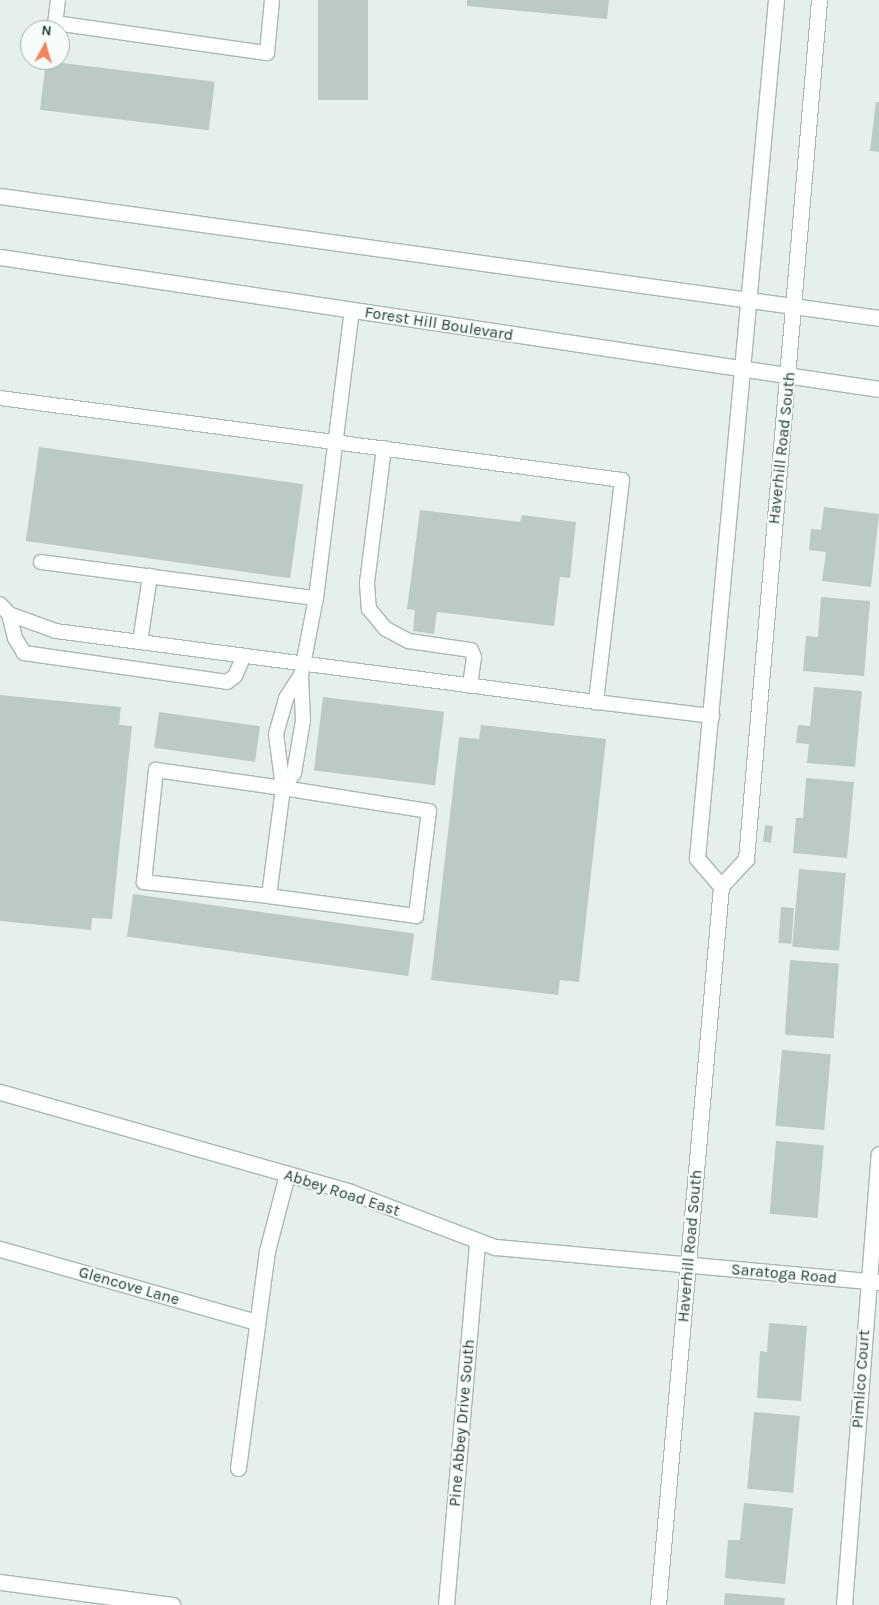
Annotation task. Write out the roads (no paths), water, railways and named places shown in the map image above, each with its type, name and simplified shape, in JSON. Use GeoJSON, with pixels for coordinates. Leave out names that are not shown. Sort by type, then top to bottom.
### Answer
{"type":"FeatureCollection","features":[{"type":"Feature","properties":{"kind":"street"},"geometry":{"type":"LineString","coordinates":[[721,886],[697,858],[712,716],[776,0]]}},
{"type":"Feature","properties":{"kind":"street","name":"Haverhill Road South"},"geometry":{"type":"LineString","coordinates":[[658,1605],[721,886],[746,859],[789,378],[819,0]]}},
{"type":"Feature","properties":{"kind":"street"},"geometry":{"type":"LineString","coordinates":[[0,196],[879,318]]}},
{"type":"Feature","properties":{"kind":"street","name":"Forest Hill Boulevard"},"geometry":{"type":"LineString","coordinates":[[0,257],[789,378],[879,389]]}},
{"type":"Feature","properties":{"kind":"street","name":"Abbey Road East"},"geometry":{"type":"LineString","coordinates":[[0,1092],[350,1192],[477,1241],[514,1251],[689,1266]]}},
{"type":"Feature","properties":{"kind":"street","name":"Pimlico Court"},"geometry":{"type":"LineString","coordinates":[[844,1605],[874,1282],[879,1154]]}},
{"type":"Feature","properties":{"kind":"street"},"geometry":{"type":"LineString","coordinates":[[238,1468],[271,1232],[287,1174]]}},
{"type":"Feature","properties":{"kind":"street","name":"Pine Abbey Drive South"},"geometry":{"type":"LineString","coordinates":[[446,1605],[477,1241]]}},
{"type":"Feature","properties":{"kind":"street","name":"Glencove Lane"},"geometry":{"type":"LineString","coordinates":[[0,1249],[257,1322]]}},
{"type":"Feature","properties":{"kind":"street","name":"Saratoga Road"},"geometry":{"type":"LineString","coordinates":[[689,1266],[874,1282]]}},
{"type":"Feature","properties":{"kind":"street"},"geometry":{"type":"LineString","coordinates":[[0,1582],[172,1605]]}},
{"type":"Feature","properties":{"kind":"lane"},"geometry":{"type":"LineString","coordinates":[[58,0],[55,23],[267,53],[272,0]]}},
{"type":"Feature","properties":{"kind":"lane"},"geometry":{"type":"LineString","coordinates":[[283,788],[294,773],[303,721],[303,669],[316,598],[352,311]]}},
{"type":"Feature","properties":{"kind":"lane"},"geometry":{"type":"LineString","coordinates":[[0,398],[622,480],[596,702]]}},
{"type":"Feature","properties":{"kind":"lane"},"geometry":{"type":"LineString","coordinates":[[384,448],[367,583],[369,609],[386,629],[409,641],[471,650],[474,657],[470,686]]}},
{"type":"Feature","properties":{"kind":"lane"},"geometry":{"type":"LineString","coordinates":[[41,562],[316,598]]}},
{"type":"Feature","properties":{"kind":"lane"},"geometry":{"type":"LineString","coordinates":[[140,642],[150,576]]}},
{"type":"Feature","properties":{"kind":"lane"},"geometry":{"type":"LineString","coordinates":[[4,609],[56,631],[244,656],[303,669],[470,686],[712,716]]}},
{"type":"Feature","properties":{"kind":"lane"},"geometry":{"type":"LineString","coordinates":[[4,609],[15,638],[24,653],[228,682],[235,676],[244,656]]}},
{"type":"Feature","properties":{"kind":"lane"},"geometry":{"type":"LineString","coordinates":[[269,896],[283,788],[276,734],[286,698],[303,669]]}},
{"type":"Feature","properties":{"kind":"lane"},"geometry":{"type":"LineString","coordinates":[[156,770],[283,788],[429,811],[416,916],[269,896],[144,882],[156,770]]}}]}
